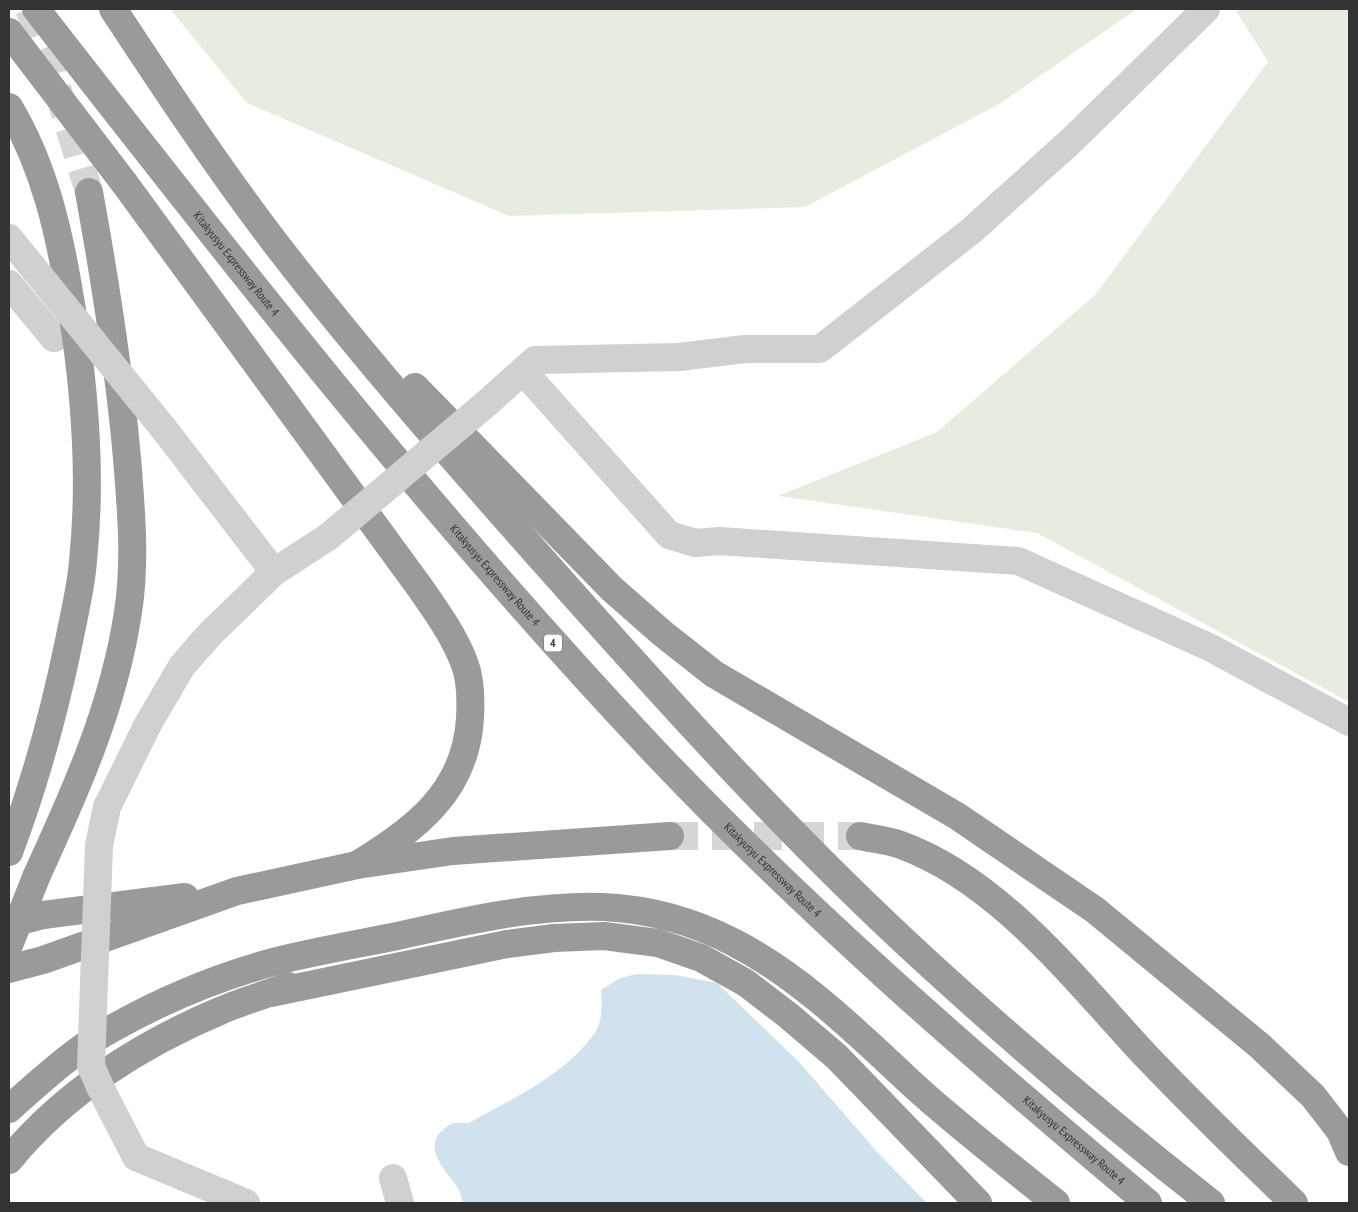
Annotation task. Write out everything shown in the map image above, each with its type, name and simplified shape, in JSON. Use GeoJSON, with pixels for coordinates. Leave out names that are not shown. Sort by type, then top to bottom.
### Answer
{"type":"FeatureCollection","features":[{"type":"Feature","properties":{"kind":"highway","name":"Kitakyusyu Expressway Route 4"},"geometry":{"type":"LineString","coordinates":[[36,9],[320,370],[529,616],[641,737],[772,871],[905,996],[1148,1203]]}},
{"type":"Feature","properties":{"kind":"highway"},"geometry":{"type":"LineString","coordinates":[[113,9],[169,94],[276,244],[361,349],[480,490],[678,710],[808,846],[929,964],[1061,1079],[1211,1203]]}},
{"type":"Feature","properties":{"kind":"highway"},"geometry":{"type":"LineString","coordinates":[[9,32],[143,208],[404,565],[446,626],[464,663],[471,699],[468,740],[455,778],[429,813],[396,841],[357,865]]}},
{"type":"Feature","properties":{"kind":"highway"},"geometry":{"type":"LineString","coordinates":[[9,106],[36,162],[55,217],[78,345],[86,417],[87,492],[83,562],[60,687],[44,748],[9,852]]}},
{"type":"Feature","properties":{"kind":"highway"},"geometry":{"type":"LineString","coordinates":[[9,945],[37,875],[101,728],[117,671],[128,611],[132,547],[124,421],[102,263],[89,192]]}},
{"type":"Feature","properties":{"kind":"highway"},"geometry":{"type":"LineString","coordinates":[[276,244],[612,590],[662,633],[714,674],[957,816],[1096,910],[1260,1046],[1313,1096],[1340,1131],[1349,1152]]}},
{"type":"Feature","properties":{"kind":"highway"},"geometry":{"type":"LineString","coordinates":[[9,924],[44,915],[237,891],[357,865],[453,851],[670,836]]}},
{"type":"Feature","properties":{"kind":"highway"},"geometry":{"type":"LineString","coordinates":[[860,836],[900,845],[941,864],[982,890],[1029,931],[1155,1065],[1294,1203]]}},
{"type":"Feature","properties":{"kind":"highway"},"geometry":{"type":"LineString","coordinates":[[9,969],[43,960],[237,891]]}},
{"type":"Feature","properties":{"kind":"highway"},"geometry":{"type":"LineString","coordinates":[[9,1109],[57,1069],[110,1029],[161,1004],[213,982],[272,963],[502,913],[554,908],[605,908],[652,913],[696,925],[737,944],[782,973],[828,1009],[949,1117],[1056,1203]]}},
{"type":"Feature","properties":{"kind":"highway"},"geometry":{"type":"LineString","coordinates":[[9,1160],[58,1108],[114,1066],[220,1011],[333,968],[391,950],[505,922],[605,908]]}},
{"type":"Feature","properties":{"kind":"highway"},"geometry":{"type":"LineString","coordinates":[[271,993],[516,942],[604,936],[658,943],[700,958],[746,983],[789,1016],[837,1057],[978,1203]]}},
{"type":"Feature","properties":{"kind":"street"},"geometry":{"type":"LineString","coordinates":[[246,1203],[136,1157],[91,1066],[98,845],[108,808],[148,724],[182,666],[210,634],[274,572],[328,537],[535,360],[679,358],[745,349],[820,349],[971,232],[1072,140],[1206,9]]}},
{"type":"Feature","properties":{"kind":"street"},"geometry":{"type":"LineString","coordinates":[[9,238],[164,429],[274,572]]}},
{"type":"Feature","properties":{"kind":"street"},"geometry":{"type":"LineString","coordinates":[[9,284],[54,338]]}},
{"type":"Feature","properties":{"kind":"street"},"geometry":{"type":"LineString","coordinates":[[523,371],[669,535],[694,543],[720,541],[1018,561],[1209,647],[1349,722]]}},
{"type":"Feature","properties":{"kind":"shaded area"},"geometry":{"type":"Polygon","coordinates":[[[170,9],[1137,9],[999,104],[805,207],[509,216],[247,103],[170,9]]]}},
{"type":"Feature","properties":{"kind":"shaded area"},"geometry":{"type":"Polygon","coordinates":[[[1235,9],[1349,9],[1349,702],[1037,533],[778,496],[937,432],[1095,295],[1268,62],[1235,9]]]}},
{"type":"Feature","properties":{"kind":"water"},"geometry":{"type":"Polygon","coordinates":[[[637,974],[675,975],[717,983],[799,1062],[879,1154],[927,1203],[463,1203],[458,1188],[436,1155],[434,1147],[436,1139],[442,1131],[453,1123],[469,1123],[537,1085],[568,1062],[582,1049],[597,1029],[601,1013],[601,990],[620,978],[637,974]]]}},
{"type":"Feature","properties":{"kind":"tunnel"},"geometry":{"type":"LineString","coordinates":[[29,9],[49,61],[89,192]]}},
{"type":"Feature","properties":{"kind":"tunnel"},"geometry":{"type":"LineString","coordinates":[[670,836],[860,836]]}}]}
